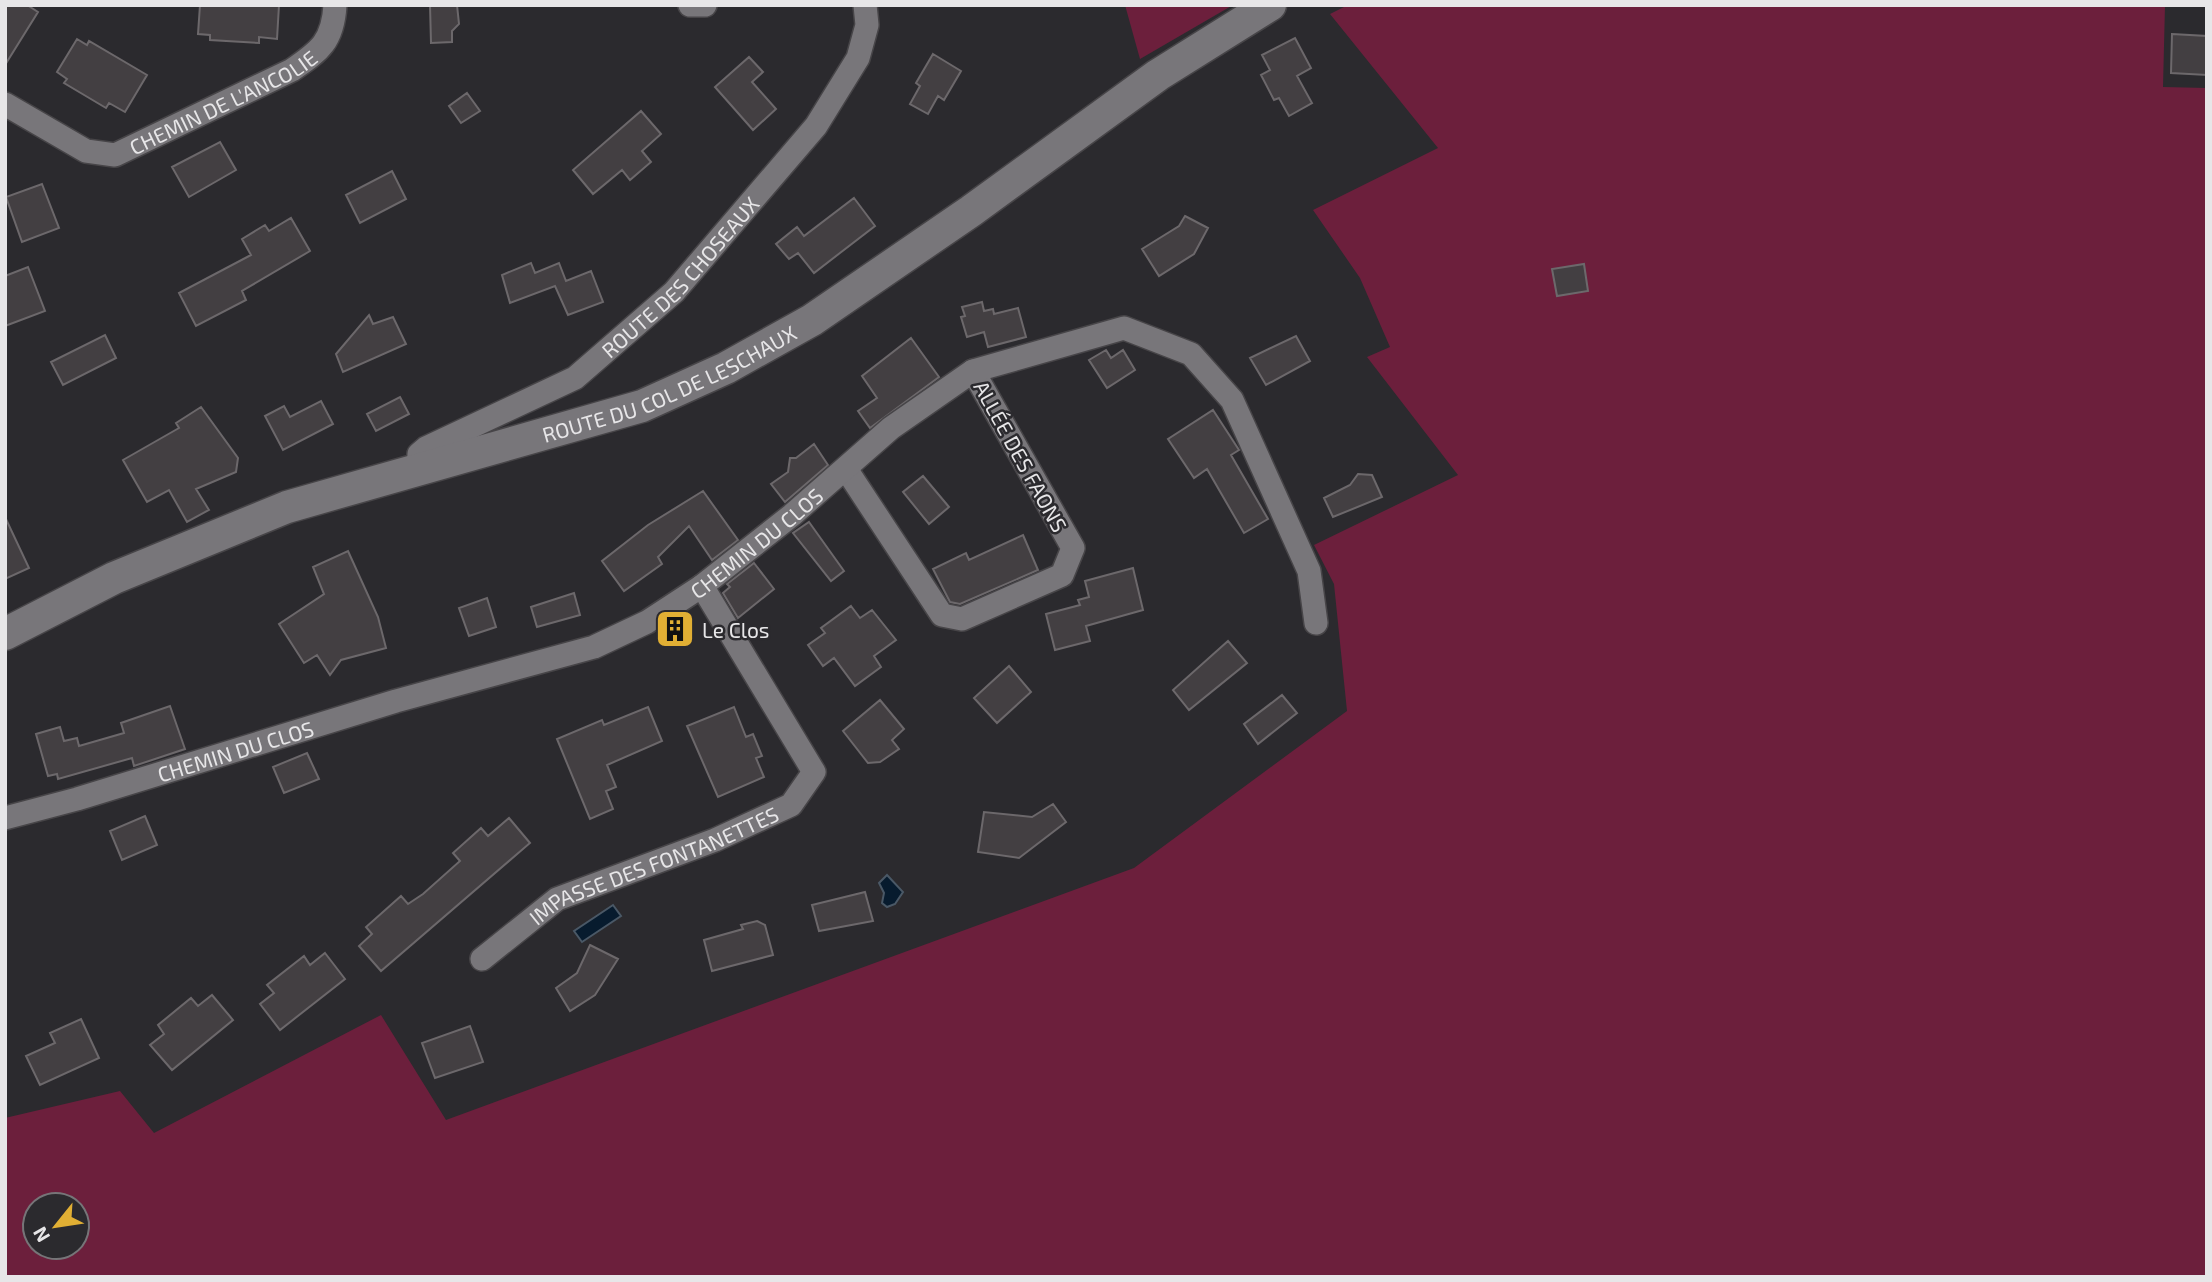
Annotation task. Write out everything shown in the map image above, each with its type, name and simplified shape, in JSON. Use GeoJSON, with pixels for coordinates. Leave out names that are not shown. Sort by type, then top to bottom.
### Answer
{"type":"FeatureCollection","features":[{"type":"Feature","properties":{"kind":"main road","name":"ROUTE DU COL DE LESCHAUX"},"geometry":{"type":"LineString","coordinates":[[5,634],[78,595],[287,507],[642,406],[775,342],[960,219],[1158,75],[1270,5]]}},
{"type":"Feature","properties":{"kind":"street","name":"CHEMIN DE L'ANCOLIE"},"geometry":{"type":"LineString","coordinates":[[5,104],[86,150],[115,155],[292,70],[315,54],[333,32],[335,5]]}},
{"type":"Feature","properties":{"kind":"street"},"geometry":{"type":"LineString","coordinates":[[690,5],[705,5]]}},
{"type":"Feature","properties":{"kind":"street","name":"ROUTE DES CHOSEAUX"},"geometry":{"type":"LineString","coordinates":[[418,470],[419,454],[426,447],[575,378],[674,292],[816,126],[858,58],[867,25],[865,5]]}},
{"type":"Feature","properties":{"kind":"street","name":"CHEMIN DU CLOS"},"geometry":{"type":"LineString","coordinates":[[5,818],[77,799],[383,705],[594,647],[647,622],[702,586],[846,469],[891,428],[973,371],[1124,328],[1191,354],[1232,400],[1309,571],[1316,623]]}},
{"type":"Feature","properties":{"kind":"street","name":"ALLÉE DES FAONS"},"geometry":{"type":"LineString","coordinates":[[846,469],[942,615],[962,619],[1062,575],[1073,548],[973,371]]}},
{"type":"Feature","properties":{"kind":"street","name":"IMPASSE DES FONTANETTES"},"geometry":{"type":"LineString","coordinates":[[482,959],[557,899],[715,840],[790,805],[814,772],[702,586]]}},
{"type":"Feature","properties":{"kind":"shaded area"},"geometry":{"type":"Polygon","coordinates":[[[1125,5],[1233,5],[1140,59],[1125,5]]]}},
{"type":"Feature","properties":{"kind":"shaded area"},"geometry":{"type":"Polygon","coordinates":[[[1348,5],[2165,5],[2163,87],[2207,88],[2207,1277],[5,1277],[5,1118],[120,1091],[154,1133],[381,1015],[446,1120],[1134,868],[1347,711],[1334,584],[1314,545],[1458,475],[1367,357],[1390,347],[1360,278],[1313,210],[1438,148],[1330,14],[1348,5]]]}},
{"type":"Feature","properties":{"kind":"water"},"geometry":{"type":"Polygon","coordinates":[[[887,875],[903,892],[895,904],[887,907],[882,903],[884,893],[879,883],[887,875]]]}},
{"type":"Feature","properties":{"kind":"water"},"geometry":{"type":"Polygon","coordinates":[[[613,905],[621,916],[582,942],[574,931],[613,905]]]}},
{"type":"Feature","properties":{"kind":"building"},"geometry":{"type":"Polygon","coordinates":[[[5,5],[27,5],[38,12],[5,65],[5,5]]]}},
{"type":"Feature","properties":{"kind":"building"},"geometry":{"type":"Polygon","coordinates":[[[200,5],[279,5],[277,39],[259,37],[259,43],[210,40],[210,35],[198,34],[200,5]]]}},
{"type":"Feature","properties":{"kind":"building"},"geometry":{"type":"Polygon","coordinates":[[[430,5],[457,5],[459,24],[452,31],[452,42],[431,43],[430,5]]]}},
{"type":"Feature","properties":{"kind":"building"},"geometry":{"type":"Polygon","coordinates":[[[2172,34],[2207,36],[2207,75],[2171,73],[2172,34]]]}},
{"type":"Feature","properties":{"kind":"building"},"geometry":{"type":"Polygon","coordinates":[[[1295,38],[1311,68],[1297,76],[1312,103],[1289,116],[1279,98],[1274,100],[1261,75],[1270,70],[1262,55],[1295,38]]]}},
{"type":"Feature","properties":{"kind":"building"},"geometry":{"type":"Polygon","coordinates":[[[77,39],[87,45],[89,41],[147,75],[125,112],[109,103],[106,108],[64,83],[67,79],[57,72],[77,39]]]}},
{"type":"Feature","properties":{"kind":"building"},"geometry":{"type":"Polygon","coordinates":[[[933,54],[961,71],[944,100],[938,96],[928,114],[910,104],[920,86],[916,83],[933,54]]]}},
{"type":"Feature","properties":{"kind":"building"},"geometry":{"type":"Polygon","coordinates":[[[749,57],[763,72],[752,82],[776,109],[753,130],[715,87],[749,57]]]}},
{"type":"Feature","properties":{"kind":"building"},"geometry":{"type":"Polygon","coordinates":[[[467,93],[480,111],[461,123],[449,106],[467,93]]]}},
{"type":"Feature","properties":{"kind":"building"},"geometry":{"type":"Polygon","coordinates":[[[641,111],[661,134],[642,151],[651,162],[630,180],[622,170],[593,194],[573,170],[641,111]]]}},
{"type":"Feature","properties":{"kind":"building"},"geometry":{"type":"Polygon","coordinates":[[[220,142],[236,170],[189,197],[172,167],[220,142]]]}},
{"type":"Feature","properties":{"kind":"building"},"geometry":{"type":"Polygon","coordinates":[[[392,171],[406,199],[360,223],[346,195],[392,171]]]}},
{"type":"Feature","properties":{"kind":"building"},"geometry":{"type":"Polygon","coordinates":[[[42,184],[59,228],[22,242],[6,197],[42,184]]]}},
{"type":"Feature","properties":{"kind":"building"},"geometry":{"type":"Polygon","coordinates":[[[854,198],[875,226],[814,273],[798,253],[789,259],[776,244],[797,227],[804,236],[854,198]]]}},
{"type":"Feature","properties":{"kind":"building"},"geometry":{"type":"Polygon","coordinates":[[[1185,216],[1208,228],[1194,254],[1159,276],[1142,249],[1179,226],[1185,216]]]}},
{"type":"Feature","properties":{"kind":"building"},"geometry":{"type":"Polygon","coordinates":[[[291,218],[310,251],[242,291],[246,300],[196,326],[179,293],[251,255],[242,239],[265,225],[269,231],[291,218]]]}},
{"type":"Feature","properties":{"kind":"building"},"geometry":{"type":"Polygon","coordinates":[[[531,263],[535,273],[559,263],[566,281],[591,271],[603,302],[568,315],[555,286],[510,303],[502,275],[531,263]]]}},
{"type":"Feature","properties":{"kind":"building"},"geometry":{"type":"Polygon","coordinates":[[[1584,264],[1588,291],[1557,296],[1552,269],[1584,264]]]}},
{"type":"Feature","properties":{"kind":"building"},"geometry":{"type":"Polygon","coordinates":[[[28,267],[45,311],[5,326],[5,276],[28,267]]]}},
{"type":"Feature","properties":{"kind":"building"},"geometry":{"type":"Polygon","coordinates":[[[982,302],[984,311],[993,309],[994,314],[1018,308],[1026,337],[988,347],[984,332],[967,337],[961,317],[965,316],[962,307],[982,302]]]}},
{"type":"Feature","properties":{"kind":"building"},"geometry":{"type":"Polygon","coordinates":[[[369,315],[373,324],[393,317],[406,344],[343,372],[336,354],[369,315]]]}},
{"type":"Feature","properties":{"kind":"building"},"geometry":{"type":"Polygon","coordinates":[[[105,335],[116,358],[63,385],[51,362],[105,335]]]}},
{"type":"Feature","properties":{"kind":"building"},"geometry":{"type":"Polygon","coordinates":[[[1296,336],[1310,361],[1266,385],[1250,358],[1296,336]]]}},
{"type":"Feature","properties":{"kind":"building"},"geometry":{"type":"Polygon","coordinates":[[[911,338],[939,377],[870,428],[858,411],[877,398],[862,376],[911,338]]]}},
{"type":"Feature","properties":{"kind":"building"},"geometry":{"type":"Polygon","coordinates":[[[1106,350],[1111,358],[1123,350],[1135,370],[1107,388],[1089,360],[1106,350]]]}},
{"type":"Feature","properties":{"kind":"building"},"geometry":{"type":"Polygon","coordinates":[[[400,397],[409,414],[376,431],[367,414],[400,397]]]}},
{"type":"Feature","properties":{"kind":"building"},"geometry":{"type":"Polygon","coordinates":[[[321,401],[333,424],[283,450],[265,416],[284,406],[290,417],[321,401]]]}},
{"type":"Feature","properties":{"kind":"building"},"geometry":{"type":"Polygon","coordinates":[[[201,407],[238,458],[236,472],[196,489],[209,510],[187,522],[169,490],[147,502],[123,460],[179,428],[176,423],[201,407]]]}},
{"type":"Feature","properties":{"kind":"building"},"geometry":{"type":"Polygon","coordinates":[[[1213,410],[1239,450],[1231,455],[1268,519],[1244,533],[1207,469],[1194,478],[1168,439],[1213,410]]]}},
{"type":"Feature","properties":{"kind":"building"},"geometry":{"type":"Polygon","coordinates":[[[814,444],[828,465],[785,502],[771,484],[788,472],[790,458],[796,458],[814,444]]]}},
{"type":"Feature","properties":{"kind":"building"},"geometry":{"type":"Polygon","coordinates":[[[1358,474],[1372,475],[1382,497],[1333,517],[1324,498],[1350,485],[1358,474]]]}},
{"type":"Feature","properties":{"kind":"building"},"geometry":{"type":"Polygon","coordinates":[[[923,476],[949,507],[929,524],[903,492],[923,476]]]}},
{"type":"Feature","properties":{"kind":"building"},"geometry":{"type":"Polygon","coordinates":[[[703,491],[738,540],[712,560],[689,526],[658,557],[662,564],[624,591],[602,561],[648,525],[703,491]]]}},
{"type":"Feature","properties":{"kind":"building"},"geometry":{"type":"Polygon","coordinates":[[[5,517],[29,568],[5,579],[5,517]]]}},
{"type":"Feature","properties":{"kind":"building"},"geometry":{"type":"Polygon","coordinates":[[[809,522],[844,571],[831,581],[793,533],[809,522]]]}},
{"type":"Feature","properties":{"kind":"building"},"geometry":{"type":"Polygon","coordinates":[[[1023,535],[1038,570],[960,604],[950,602],[933,569],[966,553],[969,560],[1023,535]]]}},
{"type":"Feature","properties":{"kind":"building"},"geometry":{"type":"Polygon","coordinates":[[[348,551],[378,617],[386,648],[341,660],[330,675],[317,655],[304,663],[279,624],[324,594],[313,567],[348,551]]]}},
{"type":"Feature","properties":{"kind":"building"},"geometry":{"type":"Polygon","coordinates":[[[754,563],[774,589],[738,618],[723,593],[730,587],[727,584],[754,563]]]}},
{"type":"Feature","properties":{"kind":"building"},"geometry":{"type":"Polygon","coordinates":[[[1133,568],[1143,610],[1086,626],[1090,641],[1055,650],[1046,614],[1080,605],[1078,600],[1089,597],[1085,581],[1133,568]]]}},
{"type":"Feature","properties":{"kind":"building"},"geometry":{"type":"Polygon","coordinates":[[[574,593],[580,615],[537,627],[531,607],[574,593]]]}},
{"type":"Feature","properties":{"kind":"building"},"geometry":{"type":"Polygon","coordinates":[[[487,598],[496,627],[469,636],[459,608],[487,598]]]}},
{"type":"Feature","properties":{"kind":"building"},"geometry":{"type":"Polygon","coordinates":[[[851,606],[860,618],[872,610],[896,640],[874,656],[881,667],[855,686],[834,658],[823,666],[808,645],[825,633],[821,628],[851,606]]]}},
{"type":"Feature","properties":{"kind":"building"},"geometry":{"type":"Polygon","coordinates":[[[1228,641],[1247,663],[1189,710],[1173,690],[1228,641]]]}},
{"type":"Feature","properties":{"kind":"building"},"geometry":{"type":"Polygon","coordinates":[[[1009,666],[1031,692],[997,723],[974,698],[1009,666]]]}},
{"type":"Feature","properties":{"kind":"building"},"geometry":{"type":"Polygon","coordinates":[[[1282,695],[1297,713],[1258,744],[1244,724],[1282,695]]]}},
{"type":"Feature","properties":{"kind":"building"},"geometry":{"type":"Polygon","coordinates":[[[880,700],[904,729],[892,740],[899,749],[880,762],[868,763],[843,731],[880,700]]]}},
{"type":"Feature","properties":{"kind":"building"},"geometry":{"type":"Polygon","coordinates":[[[170,706],[185,749],[134,766],[132,758],[58,779],[57,774],[48,776],[36,734],[60,727],[64,741],[77,738],[79,746],[124,733],[121,723],[170,706]]]}},
{"type":"Feature","properties":{"kind":"building"},"geometry":{"type":"Polygon","coordinates":[[[648,707],[662,741],[607,765],[616,787],[606,791],[613,809],[590,819],[557,739],[602,720],[604,725],[648,707]]]}},
{"type":"Feature","properties":{"kind":"building"},"geometry":{"type":"Polygon","coordinates":[[[734,707],[746,737],[753,734],[762,756],[756,758],[764,777],[718,797],[687,726],[734,707]]]}},
{"type":"Feature","properties":{"kind":"building"},"geometry":{"type":"Polygon","coordinates":[[[307,753],[319,779],[284,793],[273,767],[307,753]]]}},
{"type":"Feature","properties":{"kind":"building"},"geometry":{"type":"Polygon","coordinates":[[[1053,804],[1066,822],[1019,858],[978,852],[984,812],[1032,817],[1053,804]]]}},
{"type":"Feature","properties":{"kind":"building"},"geometry":{"type":"Polygon","coordinates":[[[145,816],[157,845],[122,860],[110,831],[145,816]]]}},
{"type":"Feature","properties":{"kind":"building"},"geometry":{"type":"Polygon","coordinates":[[[509,818],[530,843],[381,971],[359,946],[372,934],[366,927],[401,896],[408,904],[423,894],[460,861],[453,853],[481,828],[488,836],[509,818]]]}},
{"type":"Feature","properties":{"kind":"building"},"geometry":{"type":"Polygon","coordinates":[[[865,892],[873,921],[819,931],[812,905],[865,892]]]}},
{"type":"Feature","properties":{"kind":"building"},"geometry":{"type":"Polygon","coordinates":[[[757,921],[765,925],[773,955],[712,971],[704,940],[743,929],[741,925],[757,921]]]}},
{"type":"Feature","properties":{"kind":"building"},"geometry":{"type":"Polygon","coordinates":[[[590,945],[618,959],[595,995],[570,1011],[556,988],[577,973],[590,945]]]}},
{"type":"Feature","properties":{"kind":"building"},"geometry":{"type":"Polygon","coordinates":[[[325,953],[345,979],[280,1030],[260,1004],[274,993],[267,985],[304,956],[310,965],[325,953]]]}},
{"type":"Feature","properties":{"kind":"building"},"geometry":{"type":"Polygon","coordinates":[[[212,995],[233,1020],[172,1070],[150,1045],[164,1034],[158,1025],[191,998],[198,1006],[212,995]]]}},
{"type":"Feature","properties":{"kind":"building"},"geometry":{"type":"Polygon","coordinates":[[[81,1019],[99,1058],[40,1085],[26,1056],[55,1043],[50,1033],[81,1019]]]}},
{"type":"Feature","properties":{"kind":"building"},"geometry":{"type":"Polygon","coordinates":[[[470,1026],[483,1062],[435,1078],[422,1043],[470,1026]]]}},
{"type":"Feature","properties":{"kind":"place","name":"Le Clos"},"geometry":{"type":"Point","coordinates":[675,629]}}]}
